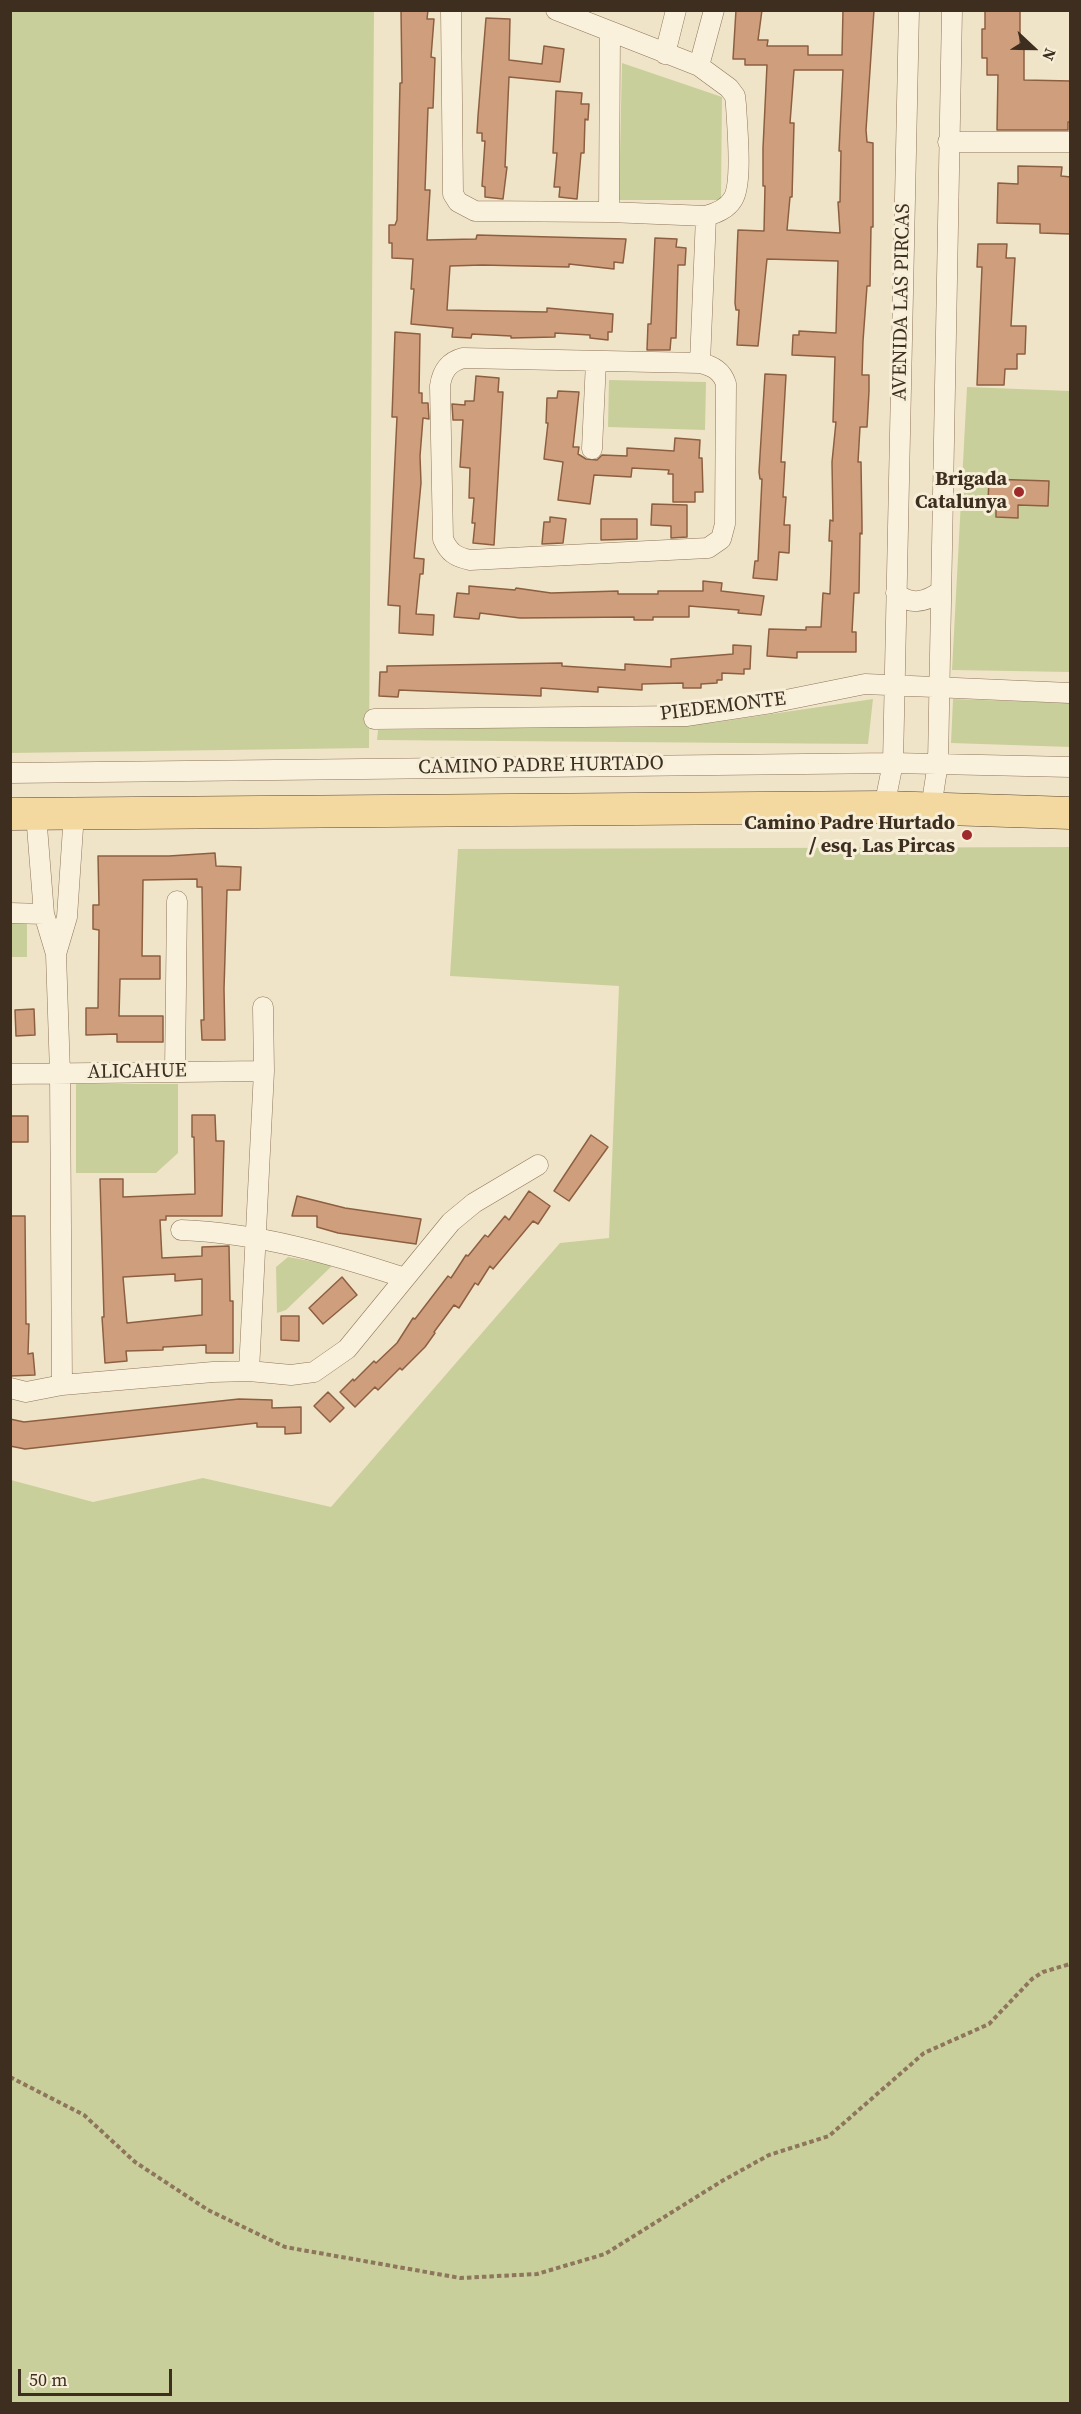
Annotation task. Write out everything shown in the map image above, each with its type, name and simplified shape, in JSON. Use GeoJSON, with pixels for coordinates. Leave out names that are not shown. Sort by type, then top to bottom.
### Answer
{"type":"FeatureCollection","features":[{"type":"Feature","properties":{"kind":"main road"},"geometry":{"type":"LineString","coordinates":[[23,814],[884,807],[1071,813]]}},
{"type":"Feature","properties":{"kind":"street"},"geometry":{"type":"LineString","coordinates":[[451,10],[453,194],[458,202],[475,211],[609,212],[706,216],[717,214],[726,208],[734,198],[738,185],[736,105],[735,96],[729,88],[699,66],[556,10]]}},
{"type":"Feature","properties":{"kind":"street"},"geometry":{"type":"LineString","coordinates":[[665,54],[676,10]]}},
{"type":"Feature","properties":{"kind":"street"},"geometry":{"type":"LineString","coordinates":[[699,66],[714,10]]}},
{"type":"Feature","properties":{"kind":"street","name":"AVENIDA LAS PIRCAS"},"geometry":{"type":"LineString","coordinates":[[884,807],[892,763],[909,10]]}},
{"type":"Feature","properties":{"kind":"street"},"geometry":{"type":"LineString","coordinates":[[931,808],[938,763],[952,10]]}},
{"type":"Feature","properties":{"kind":"street"},"geometry":{"type":"LineString","coordinates":[[609,212],[610,33]]}},
{"type":"Feature","properties":{"kind":"street"},"geometry":{"type":"LineString","coordinates":[[948,142],[1071,142]]}},
{"type":"Feature","properties":{"kind":"street"},"geometry":{"type":"LineString","coordinates":[[700,363],[706,216]]}},
{"type":"Feature","properties":{"kind":"street"},"geometry":{"type":"LineString","coordinates":[[462,358],[700,363],[712,366],[724,376],[726,384],[725,524],[724,534],[716,544],[708,548],[470,560],[453,555],[447,549],[443,539],[440,386],[448,365],[462,358]]}},
{"type":"Feature","properties":{"kind":"street"},"geometry":{"type":"LineString","coordinates":[[592,449],[596,361]]}},
{"type":"Feature","properties":{"kind":"street"},"geometry":{"type":"LineString","coordinates":[[896,593],[906,600],[918,602],[928,600],[941,591]]}},
{"type":"Feature","properties":{"kind":"street","name":"PIEDEMONTE"},"geometry":{"type":"LineString","coordinates":[[374,719],[686,716],[805,697],[856,686],[1071,693]]}},
{"type":"Feature","properties":{"kind":"street","name":"CAMINO PADRE HURTADO"},"geometry":{"type":"LineString","coordinates":[[10,773],[892,763],[1071,767]]}},
{"type":"Feature","properties":{"kind":"street"},"geometry":{"type":"LineString","coordinates":[[56,954],[67,917],[74,813]]}},
{"type":"Feature","properties":{"kind":"street"},"geometry":{"type":"LineString","coordinates":[[23,814],[44,914],[56,954],[60,1073],[62,1385]]}},
{"type":"Feature","properties":{"kind":"street"},"geometry":{"type":"LineString","coordinates":[[176,1071],[177,901]]}},
{"type":"Feature","properties":{"kind":"street"},"geometry":{"type":"LineString","coordinates":[[10,913],[44,914]]}},
{"type":"Feature","properties":{"kind":"street"},"geometry":{"type":"LineString","coordinates":[[249,1371],[264,1071],[263,1007]]}},
{"type":"Feature","properties":{"kind":"street","name":"ALICAHUE"},"geometry":{"type":"LineString","coordinates":[[10,1074],[264,1071]]}},
{"type":"Feature","properties":{"kind":"street"},"geometry":{"type":"LineString","coordinates":[[10,1388],[26,1392],[62,1385],[170,1375],[249,1371],[291,1375],[314,1372],[347,1349],[451,1222],[474,1203],[538,1165]]}},
{"type":"Feature","properties":{"kind":"street"},"geometry":{"type":"LineString","coordinates":[[181,1230],[257,1237],[405,1278]]}},
{"type":"Feature","properties":{"kind":"path"},"geometry":{"type":"LineString","coordinates":[[10,2077],[84,2115],[135,2162],[208,2211],[285,2247],[460,2278],[537,2274],[606,2254],[722,2181],[769,2155],[829,2136],[924,2053],[989,2024],[1032,1979],[1043,1972],[1071,1964]]}},
{"type":"Feature","properties":{"kind":"green space"},"geometry":{"type":"Polygon","coordinates":[[[10,11],[374,11],[369,748],[11,753],[10,11]]]}},
{"type":"Feature","properties":{"kind":"green space"},"geometry":{"type":"Polygon","coordinates":[[[622,63],[722,97],[721,200],[619,200],[622,63]]]}},
{"type":"Feature","properties":{"kind":"green space"},"geometry":{"type":"Polygon","coordinates":[[[609,380],[706,382],[705,430],[608,427],[609,380]]]}},
{"type":"Feature","properties":{"kind":"green space"},"geometry":{"type":"Polygon","coordinates":[[[967,387],[1070,391],[1070,672],[952,670],[967,387]]]}},
{"type":"Feature","properties":{"kind":"green space"},"geometry":{"type":"Polygon","coordinates":[[[873,699],[868,744],[377,740],[378,730],[711,723],[873,699]]]}},
{"type":"Feature","properties":{"kind":"green space"},"geometry":{"type":"Polygon","coordinates":[[[953,699],[1070,703],[1070,747],[951,743],[953,699]]]}},
{"type":"Feature","properties":{"kind":"green space"},"geometry":{"type":"Polygon","coordinates":[[[1070,847],[1070,2403],[11,2403],[11,1480],[93,1502],[203,1478],[331,1507],[560,1243],[609,1238],[619,986],[450,976],[458,849],[1070,847]]]}},
{"type":"Feature","properties":{"kind":"green space"},"geometry":{"type":"Polygon","coordinates":[[[11,923],[27,923],[27,957],[11,957],[11,923]]]}},
{"type":"Feature","properties":{"kind":"green space"},"geometry":{"type":"Polygon","coordinates":[[[76,1084],[178,1084],[178,1153],[156,1173],[76,1173],[76,1084]]]}},
{"type":"Feature","properties":{"kind":"green space"},"geometry":{"type":"Polygon","coordinates":[[[288,1257],[333,1265],[286,1310],[277,1313],[276,1267],[288,1257]]]}},
{"type":"Feature","properties":{"kind":"building"},"geometry":{"type":"Polygon","coordinates":[[[401,10],[428,10],[427,19],[434,19],[431,57],[435,58],[433,108],[428,108],[425,190],[430,190],[427,240],[476,239],[477,235],[626,239],[623,263],[614,262],[614,269],[569,264],[569,267],[450,266],[447,310],[547,312],[547,308],[613,314],[612,332],[608,332],[608,340],[590,338],[590,335],[555,333],[555,337],[511,338],[511,336],[472,334],[471,338],[452,337],[453,328],[411,324],[414,289],[411,289],[413,259],[392,258],[392,243],[389,243],[389,225],[395,225],[397,220],[400,83],[402,83],[401,10]]]}},
{"type":"Feature","properties":{"kind":"building"},"geometry":{"type":"Polygon","coordinates":[[[736,10],[762,10],[758,40],[768,40],[767,46],[808,46],[808,55],[842,55],[843,10],[874,10],[866,130],[867,142],[873,143],[873,227],[871,227],[870,286],[867,286],[862,375],[869,375],[869,391],[867,427],[860,427],[858,462],[861,462],[862,534],[860,533],[859,593],[854,593],[852,632],[856,632],[856,652],[797,652],[797,658],[767,656],[769,629],[806,630],[806,627],[821,627],[823,593],[830,594],[832,541],[829,541],[830,520],[833,521],[832,462],[836,422],[833,422],[835,357],[792,355],[793,335],[799,335],[799,331],[836,333],[838,261],[767,259],[758,346],[737,345],[739,310],[736,310],[735,303],[738,230],[764,231],[763,148],[767,65],[745,65],[745,59],[733,59],[736,10]],[[794,70],[790,123],[794,123],[792,197],[790,197],[787,230],[840,233],[838,202],[840,202],[841,151],[839,151],[843,70],[794,70]]]}},
{"type":"Feature","properties":{"kind":"building"},"geometry":{"type":"Polygon","coordinates":[[[985,10],[1020,10],[1020,44],[1024,44],[1024,80],[1071,81],[1071,122],[1068,122],[1068,130],[997,130],[998,75],[987,75],[987,58],[982,58],[982,29],[985,29],[985,10]]]}},
{"type":"Feature","properties":{"kind":"building"},"geometry":{"type":"Polygon","coordinates":[[[486,18],[510,19],[509,60],[542,64],[544,46],[564,49],[560,82],[509,77],[505,167],[507,167],[503,199],[485,197],[485,187],[482,186],[485,141],[482,141],[482,133],[477,133],[486,18]]]}},
{"type":"Feature","properties":{"kind":"building"},"geometry":{"type":"Polygon","coordinates":[[[556,91],[582,93],[581,104],[589,104],[588,120],[585,119],[584,153],[581,153],[577,199],[559,197],[560,187],[554,187],[557,153],[553,153],[556,91]]]}},
{"type":"Feature","properties":{"kind":"building"},"geometry":{"type":"Polygon","coordinates":[[[1018,166],[1062,167],[1061,176],[1071,177],[1071,234],[1040,233],[1040,224],[997,223],[998,183],[1018,184],[1018,166]]]}},
{"type":"Feature","properties":{"kind":"building"},"geometry":{"type":"Polygon","coordinates":[[[655,238],[677,239],[676,247],[686,248],[685,265],[678,265],[676,338],[671,338],[670,350],[647,350],[648,324],[651,324],[655,238]]]}},
{"type":"Feature","properties":{"kind":"building"},"geometry":{"type":"Polygon","coordinates":[[[978,244],[1007,244],[1006,258],[1015,258],[1011,326],[1026,326],[1025,354],[1017,354],[1017,369],[1005,369],[1004,385],[977,385],[982,267],[977,267],[978,244]]]}},
{"type":"Feature","properties":{"kind":"building"},"geometry":{"type":"Polygon","coordinates":[[[395,332],[420,334],[419,393],[422,393],[422,403],[428,403],[429,419],[423,418],[420,456],[421,483],[414,558],[424,559],[416,614],[434,615],[433,635],[399,633],[400,606],[388,605],[397,417],[392,417],[395,332]]]}},
{"type":"Feature","properties":{"kind":"building"},"geometry":{"type":"Polygon","coordinates":[[[765,374],[786,375],[781,462],[785,462],[784,525],[790,525],[789,553],[779,552],[777,580],[753,578],[755,561],[758,561],[762,479],[760,479],[759,472],[765,374]]]}},
{"type":"Feature","properties":{"kind":"building"},"geometry":{"type":"Polygon","coordinates":[[[476,376],[499,378],[498,392],[503,392],[494,545],[473,543],[474,498],[469,498],[470,468],[460,467],[463,420],[453,420],[452,404],[465,405],[465,401],[474,401],[476,376]]]}},
{"type":"Feature","properties":{"kind":"building"},"geometry":{"type":"Polygon","coordinates":[[[558,391],[579,392],[573,447],[579,447],[578,454],[586,459],[597,460],[602,455],[627,456],[627,448],[674,451],[675,438],[700,440],[699,458],[702,458],[703,492],[695,492],[695,502],[673,502],[673,474],[668,474],[669,470],[632,468],[631,477],[594,475],[590,504],[558,500],[563,462],[544,459],[548,423],[546,423],[547,398],[557,398],[558,391]]]}},
{"type":"Feature","properties":{"kind":"building","name":"Brigada Catalunya"},"geometry":{"type":"Polygon","coordinates":[[[989,479],[1049,481],[1048,506],[1018,505],[1018,518],[996,517],[996,503],[988,502],[989,479]]]}},
{"type":"Feature","properties":{"kind":"building"},"geometry":{"type":"Polygon","coordinates":[[[652,504],[687,505],[687,537],[671,538],[671,526],[651,525],[652,504]]]}},
{"type":"Feature","properties":{"kind":"building"},"geometry":{"type":"Polygon","coordinates":[[[550,517],[566,519],[563,543],[542,544],[544,522],[550,522],[550,517]]]}},
{"type":"Feature","properties":{"kind":"building"},"geometry":{"type":"Polygon","coordinates":[[[601,519],[637,519],[637,539],[601,540],[601,519]]]}},
{"type":"Feature","properties":{"kind":"building"},"geometry":{"type":"Polygon","coordinates":[[[703,581],[722,583],[721,591],[764,596],[761,615],[738,613],[739,610],[689,606],[689,617],[653,617],[653,620],[634,620],[634,617],[520,618],[480,613],[479,619],[454,617],[457,593],[469,594],[469,586],[515,590],[516,588],[551,593],[618,591],[618,594],[658,594],[658,591],[703,591],[703,581]]]}},
{"type":"Feature","properties":{"kind":"building"},"geometry":{"type":"Polygon","coordinates":[[[733,645],[751,646],[750,669],[744,669],[744,674],[722,673],[722,680],[717,680],[717,683],[701,684],[701,688],[683,688],[683,683],[642,684],[642,690],[598,687],[598,692],[541,688],[541,696],[399,690],[398,697],[379,696],[380,672],[387,672],[387,666],[562,663],[562,666],[625,670],[625,664],[671,667],[671,659],[733,654],[733,645]]]}},
{"type":"Feature","properties":{"kind":"building"},"geometry":{"type":"Polygon","coordinates":[[[215,853],[216,866],[241,867],[240,890],[227,890],[225,1040],[202,1040],[201,1020],[204,1020],[202,887],[197,887],[197,879],[143,880],[142,956],[160,956],[160,979],[120,979],[119,1016],[163,1016],[163,1042],[117,1042],[117,1034],[86,1035],[86,1008],[98,1008],[99,930],[93,929],[93,905],[99,905],[98,856],[169,856],[215,853]]]}},
{"type":"Feature","properties":{"kind":"building"},"geometry":{"type":"Polygon","coordinates":[[[34,1009],[35,1035],[16,1036],[15,1010],[34,1009]]]}},
{"type":"Feature","properties":{"kind":"building"},"geometry":{"type":"Polygon","coordinates":[[[192,1115],[215,1115],[216,1141],[224,1141],[222,1216],[166,1216],[166,1220],[160,1220],[162,1258],[202,1256],[202,1247],[229,1246],[230,1301],[233,1301],[233,1353],[206,1353],[206,1345],[163,1347],[163,1350],[126,1351],[127,1361],[105,1363],[100,1179],[123,1179],[123,1197],[195,1194],[194,1137],[192,1137],[192,1115]],[[175,1274],[123,1277],[127,1323],[202,1315],[202,1279],[175,1281],[175,1274]]]}},
{"type":"Feature","properties":{"kind":"building"},"geometry":{"type":"Polygon","coordinates":[[[11,1116],[28,1116],[28,1142],[11,1142],[11,1116]]]}},
{"type":"Feature","properties":{"kind":"building"},"geometry":{"type":"Polygon","coordinates":[[[591,1135],[608,1147],[569,1201],[554,1191],[591,1135]]]}},
{"type":"Feature","properties":{"kind":"building"},"geometry":{"type":"Polygon","coordinates":[[[529,1191],[550,1206],[538,1224],[533,1221],[493,1269],[490,1266],[478,1285],[475,1283],[459,1308],[454,1305],[425,1347],[402,1370],[400,1368],[378,1390],[375,1387],[355,1407],[340,1392],[397,1343],[413,1318],[415,1319],[448,1276],[451,1278],[466,1255],[468,1256],[485,1235],[488,1237],[505,1216],[509,1220],[529,1191]]]}},
{"type":"Feature","properties":{"kind":"building"},"geometry":{"type":"Polygon","coordinates":[[[297,1196],[345,1208],[421,1219],[416,1244],[338,1233],[317,1227],[317,1216],[292,1216],[297,1196]]]}},
{"type":"Feature","properties":{"kind":"building"},"geometry":{"type":"Polygon","coordinates":[[[10,1216],[25,1216],[26,1324],[29,1324],[28,1354],[33,1353],[35,1375],[10,1376],[10,1216]]]}},
{"type":"Feature","properties":{"kind":"building"},"geometry":{"type":"Polygon","coordinates":[[[342,1277],[357,1295],[323,1324],[309,1308],[342,1277]]]}},
{"type":"Feature","properties":{"kind":"building"},"geometry":{"type":"Polygon","coordinates":[[[281,1316],[299,1316],[299,1341],[281,1340],[281,1316]]]}},
{"type":"Feature","properties":{"kind":"building"},"geometry":{"type":"Polygon","coordinates":[[[328,1392],[344,1408],[330,1422],[314,1406],[328,1392]]]}},
{"type":"Feature","properties":{"kind":"building"},"geometry":{"type":"Polygon","coordinates":[[[239,1399],[272,1400],[272,1408],[301,1407],[301,1433],[285,1434],[285,1427],[257,1427],[257,1423],[25,1449],[10,1446],[10,1419],[24,1422],[239,1399]]]}},
{"type":"Feature","properties":{"kind":"place","name":"Brigada Catalunya"},"geometry":{"type":"Point","coordinates":[1019,492]}},
{"type":"Feature","properties":{"kind":"place","name":"Camino Padre Hurtado / esq. Las Pircas"},"geometry":{"type":"Point","coordinates":[967,835]}}]}
